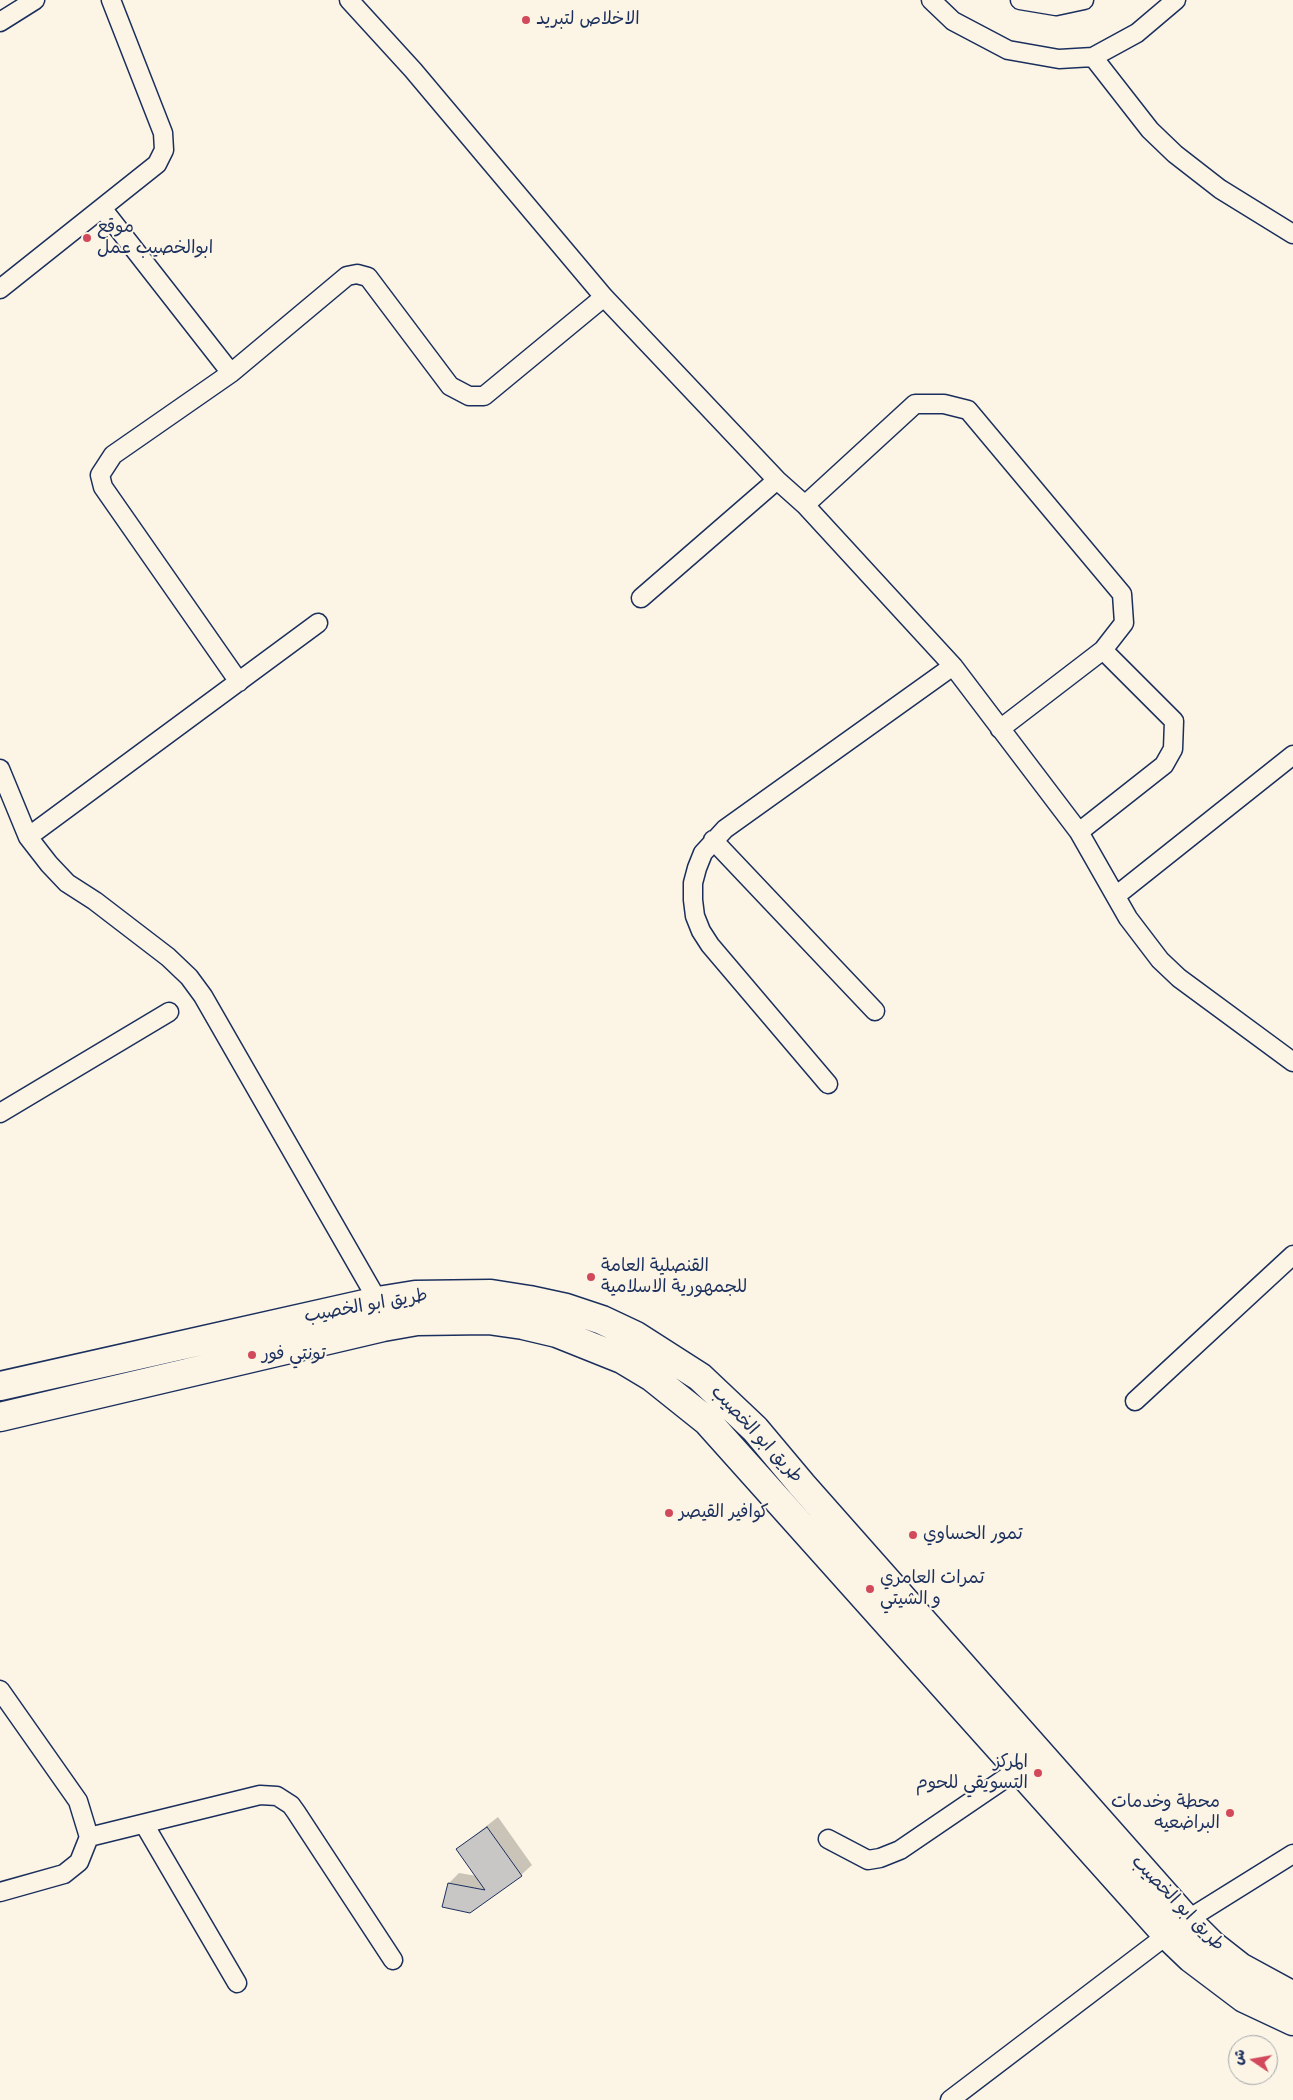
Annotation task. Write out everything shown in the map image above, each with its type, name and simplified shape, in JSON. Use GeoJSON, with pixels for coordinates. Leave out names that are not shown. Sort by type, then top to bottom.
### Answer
{"type":"FeatureCollection","features":[{"type":"Feature","properties":{"kind":"main road","name":"طريق ابو الخصيب"},"geometry":{"type":"LineString","coordinates":[[0,1386],[378,1301],[415,1295],[491,1294],[529,1300],[566,1308],[602,1320],[636,1336],[700,1377],[755,1429],[1177,1927],[1216,1979],[1244,1998],[1293,2021]]}},
{"type":"Feature","properties":{"kind":"main road","name":"طريق ابو الخصيب"},"geometry":{"type":"LineString","coordinates":[[0,1417],[383,1327],[417,1321],[488,1320],[523,1325],[573,1338],[622,1359],[652,1377],[707,1421],[1019,1769],[1177,1927],[1212,1945],[1240,1967],[1293,1996]]}},
{"type":"Feature","properties":{"kind":"street"},"geometry":{"type":"LineString","coordinates":[[0,22],[35,0]]}},
{"type":"Feature","properties":{"kind":"street"},"geometry":{"type":"LineString","coordinates":[[0,289],[157,164],[164,150],[163,133],[111,0]]}},
{"type":"Feature","properties":{"kind":"street"},"geometry":{"type":"LineString","coordinates":[[349,0],[419,78],[604,297],[777,480],[804,505],[953,666],[1079,832],[1117,895],[1128,918],[1160,960],[1179,978],[1293,1062]]}},
{"type":"Feature","properties":{"kind":"street"},"geometry":{"type":"LineString","coordinates":[[931,0],[953,21],[1008,50],[1059,58],[1093,57],[1137,33],[1176,0]]}},
{"type":"Feature","properties":{"kind":"street"},"geometry":{"type":"LineString","coordinates":[[1020,0],[1056,6],[1084,0]]}},
{"type":"Feature","properties":{"kind":"street"},"geometry":{"type":"LineString","coordinates":[[1093,57],[1150,130],[1175,154],[1220,189],[1293,234]]}},
{"type":"Feature","properties":{"kind":"street"},"geometry":{"type":"LineString","coordinates":[[102,208],[231,373]]}},
{"type":"Feature","properties":{"kind":"street"},"geometry":{"type":"LineString","coordinates":[[239,682],[103,487],[100,475],[113,455],[231,373],[347,276],[358,274],[368,277],[450,386],[469,396],[484,396],[604,297]]}},
{"type":"Feature","properties":{"kind":"street"},"geometry":{"type":"LineString","coordinates":[[804,505],[915,404],[944,404],[968,410],[1122,594],[1124,623],[1102,650],[1000,729]]}},
{"type":"Feature","properties":{"kind":"street"},"geometry":{"type":"LineString","coordinates":[[641,598],[777,480]]}},
{"type":"Feature","properties":{"kind":"street"},"geometry":{"type":"LineString","coordinates":[[28,837],[318,623]]}},
{"type":"Feature","properties":{"kind":"street"},"geometry":{"type":"LineString","coordinates":[[1079,832],[1164,765],[1173,749],[1174,721],[1102,650]]}},
{"type":"Feature","properties":{"kind":"street"},"geometry":{"type":"LineString","coordinates":[[828,1084],[710,945],[701,931],[695,916],[693,883],[703,853],[713,840],[953,666]]}},
{"type":"Feature","properties":{"kind":"street"},"geometry":{"type":"LineString","coordinates":[[1117,895],[1293,755]]}},
{"type":"Feature","properties":{"kind":"street"},"geometry":{"type":"LineString","coordinates":[[0,769],[28,837],[49,864],[66,882],[95,901],[168,957],[189,976],[203,996],[378,1301]]}},
{"type":"Feature","properties":{"kind":"street"},"geometry":{"type":"LineString","coordinates":[[713,840],[875,1011]]}},
{"type":"Feature","properties":{"kind":"street"},"geometry":{"type":"LineString","coordinates":[[0,1113],[169,1012]]}},
{"type":"Feature","properties":{"kind":"street"},"geometry":{"type":"LineString","coordinates":[[1135,1400],[1293,1256]]}},
{"type":"Feature","properties":{"kind":"street"},"geometry":{"type":"LineString","coordinates":[[0,1690],[78,1802],[89,1837],[79,1862],[64,1874],[0,1892]]}},
{"type":"Feature","properties":{"kind":"street"},"geometry":{"type":"LineString","coordinates":[[828,1839],[868,1860],[880,1858],[900,1850],[1019,1769]]}},
{"type":"Feature","properties":{"kind":"street"},"geometry":{"type":"LineString","coordinates":[[89,1837],[260,1795],[277,1796],[291,1805],[296,1812],[392,1960]]}},
{"type":"Feature","properties":{"kind":"street"},"geometry":{"type":"LineString","coordinates":[[144,1824],[237,1983]]}},
{"type":"Feature","properties":{"kind":"street"},"geometry":{"type":"LineString","coordinates":[[950,2100],[1177,1927],[1293,1854]]}},
{"type":"Feature","properties":{"kind":"building"},"geometry":{"type":"Polygon","coordinates":[[[487,1827],[522,1876],[470,1913],[442,1907],[448,1883],[485,1890],[456,1849],[487,1827]]]}},
{"type":"Feature","properties":{"kind":"place","name":"الاخلاص لتبريد"},"geometry":{"type":"Point","coordinates":[526,20]}},
{"type":"Feature","properties":{"kind":"place","name":"موقع ابوالخصيب عمل"},"geometry":{"type":"Point","coordinates":[87,238]}},
{"type":"Feature","properties":{"kind":"place","name":"القنصلية العامة للجمهورية الاسلامية"},"geometry":{"type":"Point","coordinates":[591,1277]}},
{"type":"Feature","properties":{"kind":"place","name":"تونتي فور"},"geometry":{"type":"Point","coordinates":[252,1355]}},
{"type":"Feature","properties":{"kind":"place","name":"كوافير القيصر"},"geometry":{"type":"Point","coordinates":[669,1513]}},
{"type":"Feature","properties":{"kind":"place","name":"تمور الحساوي"},"geometry":{"type":"Point","coordinates":[913,1535]}},
{"type":"Feature","properties":{"kind":"place","name":"تمرات العامري و الشيتي"},"geometry":{"type":"Point","coordinates":[870,1589]}},
{"type":"Feature","properties":{"kind":"place","name":"المركز التسويقي للحوم"},"geometry":{"type":"Point","coordinates":[1038,1773]}},
{"type":"Feature","properties":{"kind":"place","name":"محطة وخدمات البراضعيه"},"geometry":{"type":"Point","coordinates":[1230,1813]}}]}
